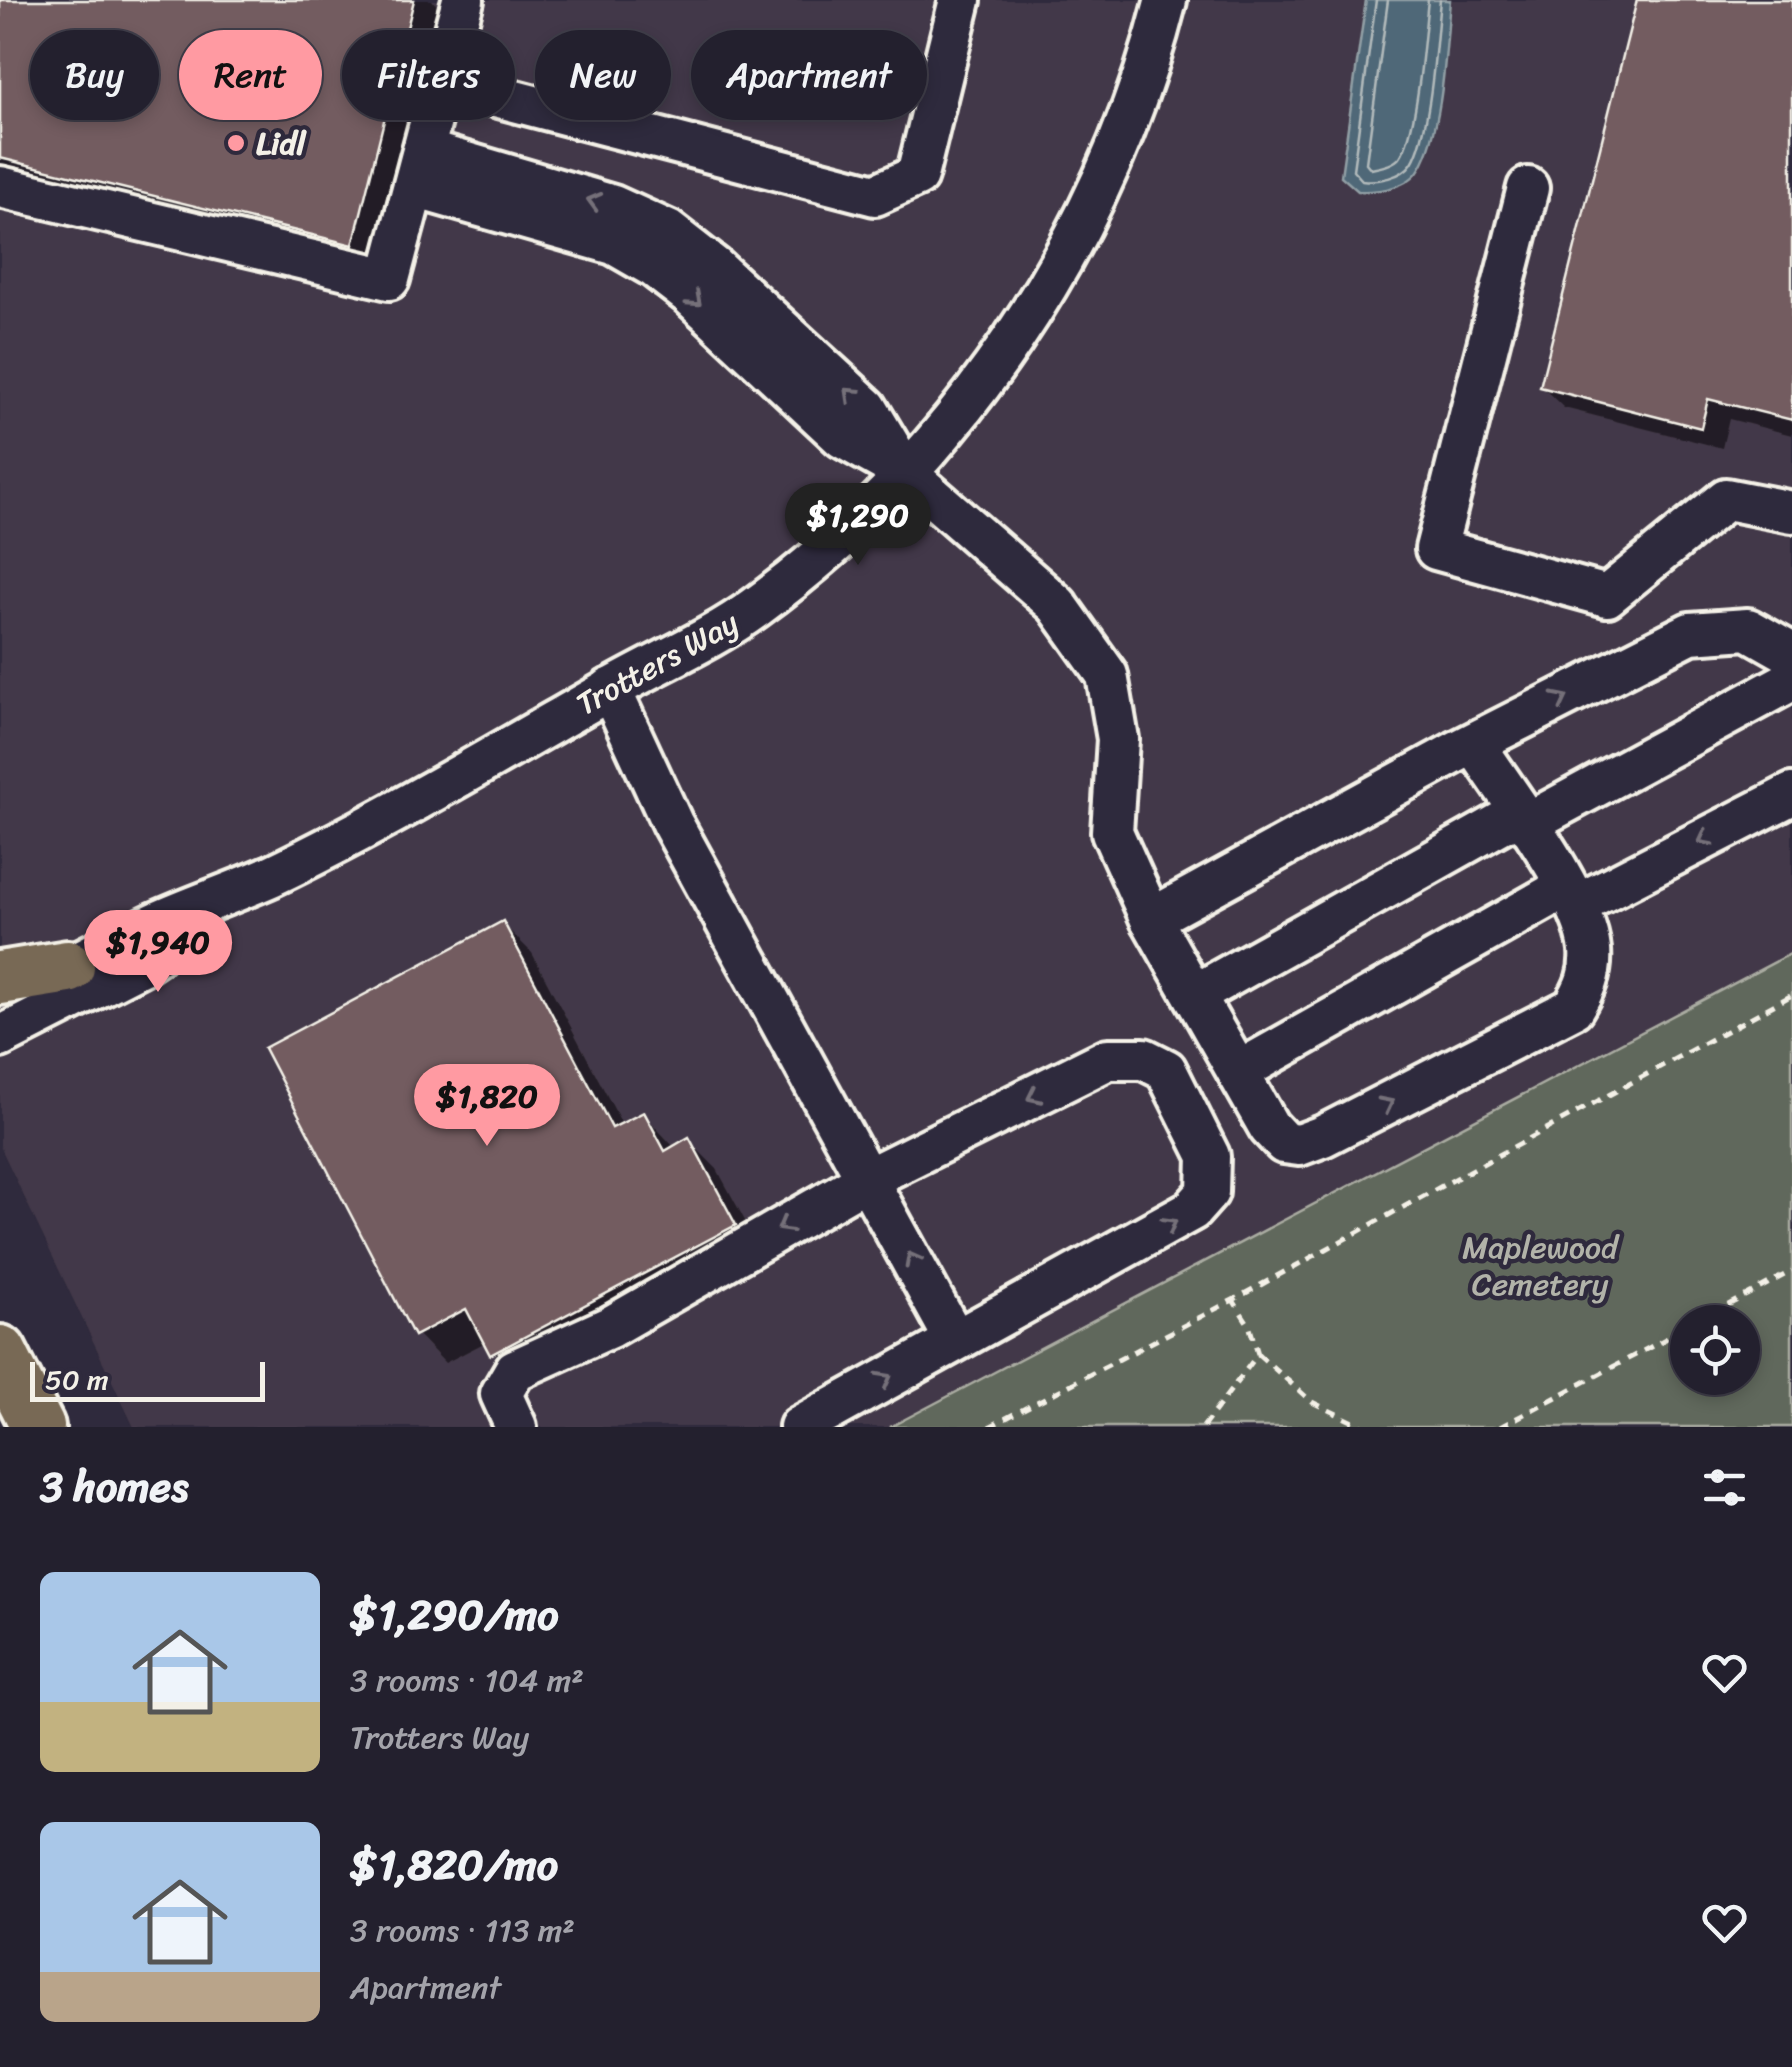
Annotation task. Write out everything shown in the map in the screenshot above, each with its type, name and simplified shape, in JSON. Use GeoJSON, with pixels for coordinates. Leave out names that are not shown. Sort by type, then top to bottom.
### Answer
{"type":"FeatureCollection","features":[{"type":"Feature","properties":{"kind":"main road"},"geometry":{"type":"LineString","coordinates":[[0,978],[68,967]]}},
{"type":"Feature","properties":{"kind":"main road"},"geometry":{"type":"LineString","coordinates":[[0,1352],[38,1427]]}},
{"type":"Feature","properties":{"kind":"street"},"geometry":{"type":"LineString","coordinates":[[455,30],[463,0]]}},
{"type":"Feature","properties":{"kind":"street"},"geometry":{"type":"LineString","coordinates":[[515,101],[874,194],[917,176],[960,0]]}},
{"type":"Feature","properties":{"kind":"street","name":"Trotters Way"},"geometry":{"type":"LineString","coordinates":[[0,1037],[139,966],[271,876],[754,609],[906,473],[972,397],[1030,314],[1070,247],[1128,120],[1166,0]]}},
{"type":"Feature","properties":{"kind":"street"},"geometry":{"type":"LineString","coordinates":[[0,187],[389,279],[432,120]]}},
{"type":"Feature","properties":{"kind":"street"},"geometry":{"type":"LineString","coordinates":[[419,169],[613,206],[668,231],[714,267],[867,408],[906,473],[1057,605],[1107,675],[1118,739],[1112,832],[1151,919],[1269,1127],[1284,1144],[1299,1145],[1573,1008],[1587,984],[1590,954],[1571,896],[1474,743]]}},
{"type":"Feature","properties":{"kind":"street"},"geometry":{"type":"LineString","coordinates":[[1528,188],[1436,549],[1607,596],[1726,499],[1792,512]]}},
{"type":"Feature","properties":{"kind":"street"},"geometry":{"type":"LineString","coordinates":[[1151,919],[1474,743],[1690,633],[1748,629],[1792,654]]}},
{"type":"Feature","properties":{"kind":"street"},"geometry":{"type":"LineString","coordinates":[[1195,996],[1522,819],[1792,680]]}},
{"type":"Feature","properties":{"kind":"street"},"geometry":{"type":"LineString","coordinates":[[610,689],[668,816],[955,1340]]}},
{"type":"Feature","properties":{"kind":"street"},"geometry":{"type":"LineString","coordinates":[[1238,1072],[1571,896],[1792,794]]}},
{"type":"Feature","properties":{"kind":"street","name":"Trotters Way"},"geometry":{"type":"LineString","coordinates":[[0,1001],[158,922],[271,876]]}},
{"type":"Feature","properties":{"kind":"street"},"geometry":{"type":"LineString","coordinates":[[516,1427],[501,1394],[514,1370],[610,1327],[868,1178],[1108,1060],[1144,1058],[1166,1070],[1210,1156],[1208,1192],[1172,1224],[1080,1269],[800,1427]]}},
{"type":"Feature","properties":{"kind":"path"},"geometry":{"type":"LineString","coordinates":[[989,1427],[1234,1300],[1792,995]]}},
{"type":"Feature","properties":{"kind":"path"},"geometry":{"type":"LineString","coordinates":[[1728,1305],[1792,1271]]}},
{"type":"Feature","properties":{"kind":"path"},"geometry":{"type":"LineString","coordinates":[[1234,1300],[1258,1354],[1312,1402],[1364,1427]]}},
{"type":"Feature","properties":{"kind":"path"},"geometry":{"type":"LineString","coordinates":[[1500,1427],[1670,1337]]}},
{"type":"Feature","properties":{"kind":"path"},"geometry":{"type":"LineString","coordinates":[[1203,1427],[1258,1354]]}},
{"type":"Feature","properties":{"kind":"shaded area"},"geometry":{"type":"Polygon","coordinates":[[[0,0],[1792,0],[1792,953],[890,1427],[134,1427],[0,1146],[0,0]]]}},
{"type":"Feature","properties":{"kind":"green space","name":"Maplewood Cemetery"},"geometry":{"type":"Polygon","coordinates":[[[1792,953],[1792,1427],[890,1427],[1792,953]]]}},
{"type":"Feature","properties":{"kind":"water"},"geometry":{"type":"Polygon","coordinates":[[[1366,0],[1450,0],[1439,110],[1428,152],[1415,175],[1401,184],[1358,191],[1341,176],[1366,0]]]}},
{"type":"Feature","properties":{"kind":"building"},"geometry":{"type":"Polygon","coordinates":[[[0,0],[414,0],[407,30],[342,30],[342,120],[384,120],[353,245],[0,158],[0,0]]]}},
{"type":"Feature","properties":{"kind":"building"},"geometry":{"type":"Polygon","coordinates":[[[1637,0],[1792,0],[1792,420],[1708,399],[1701,428],[1540,387],[1637,0]]]}},
{"type":"Feature","properties":{"kind":"building"},"geometry":{"type":"Polygon","coordinates":[[[503,921],[612,1128],[644,1112],[665,1151],[689,1137],[736,1225],[490,1355],[466,1309],[414,1336],[264,1048],[503,921]]]}},
{"type":"Feature","properties":{"kind":"place","name":"Lidl"},"geometry":{"type":"Point","coordinates":[236,143]}}]}
